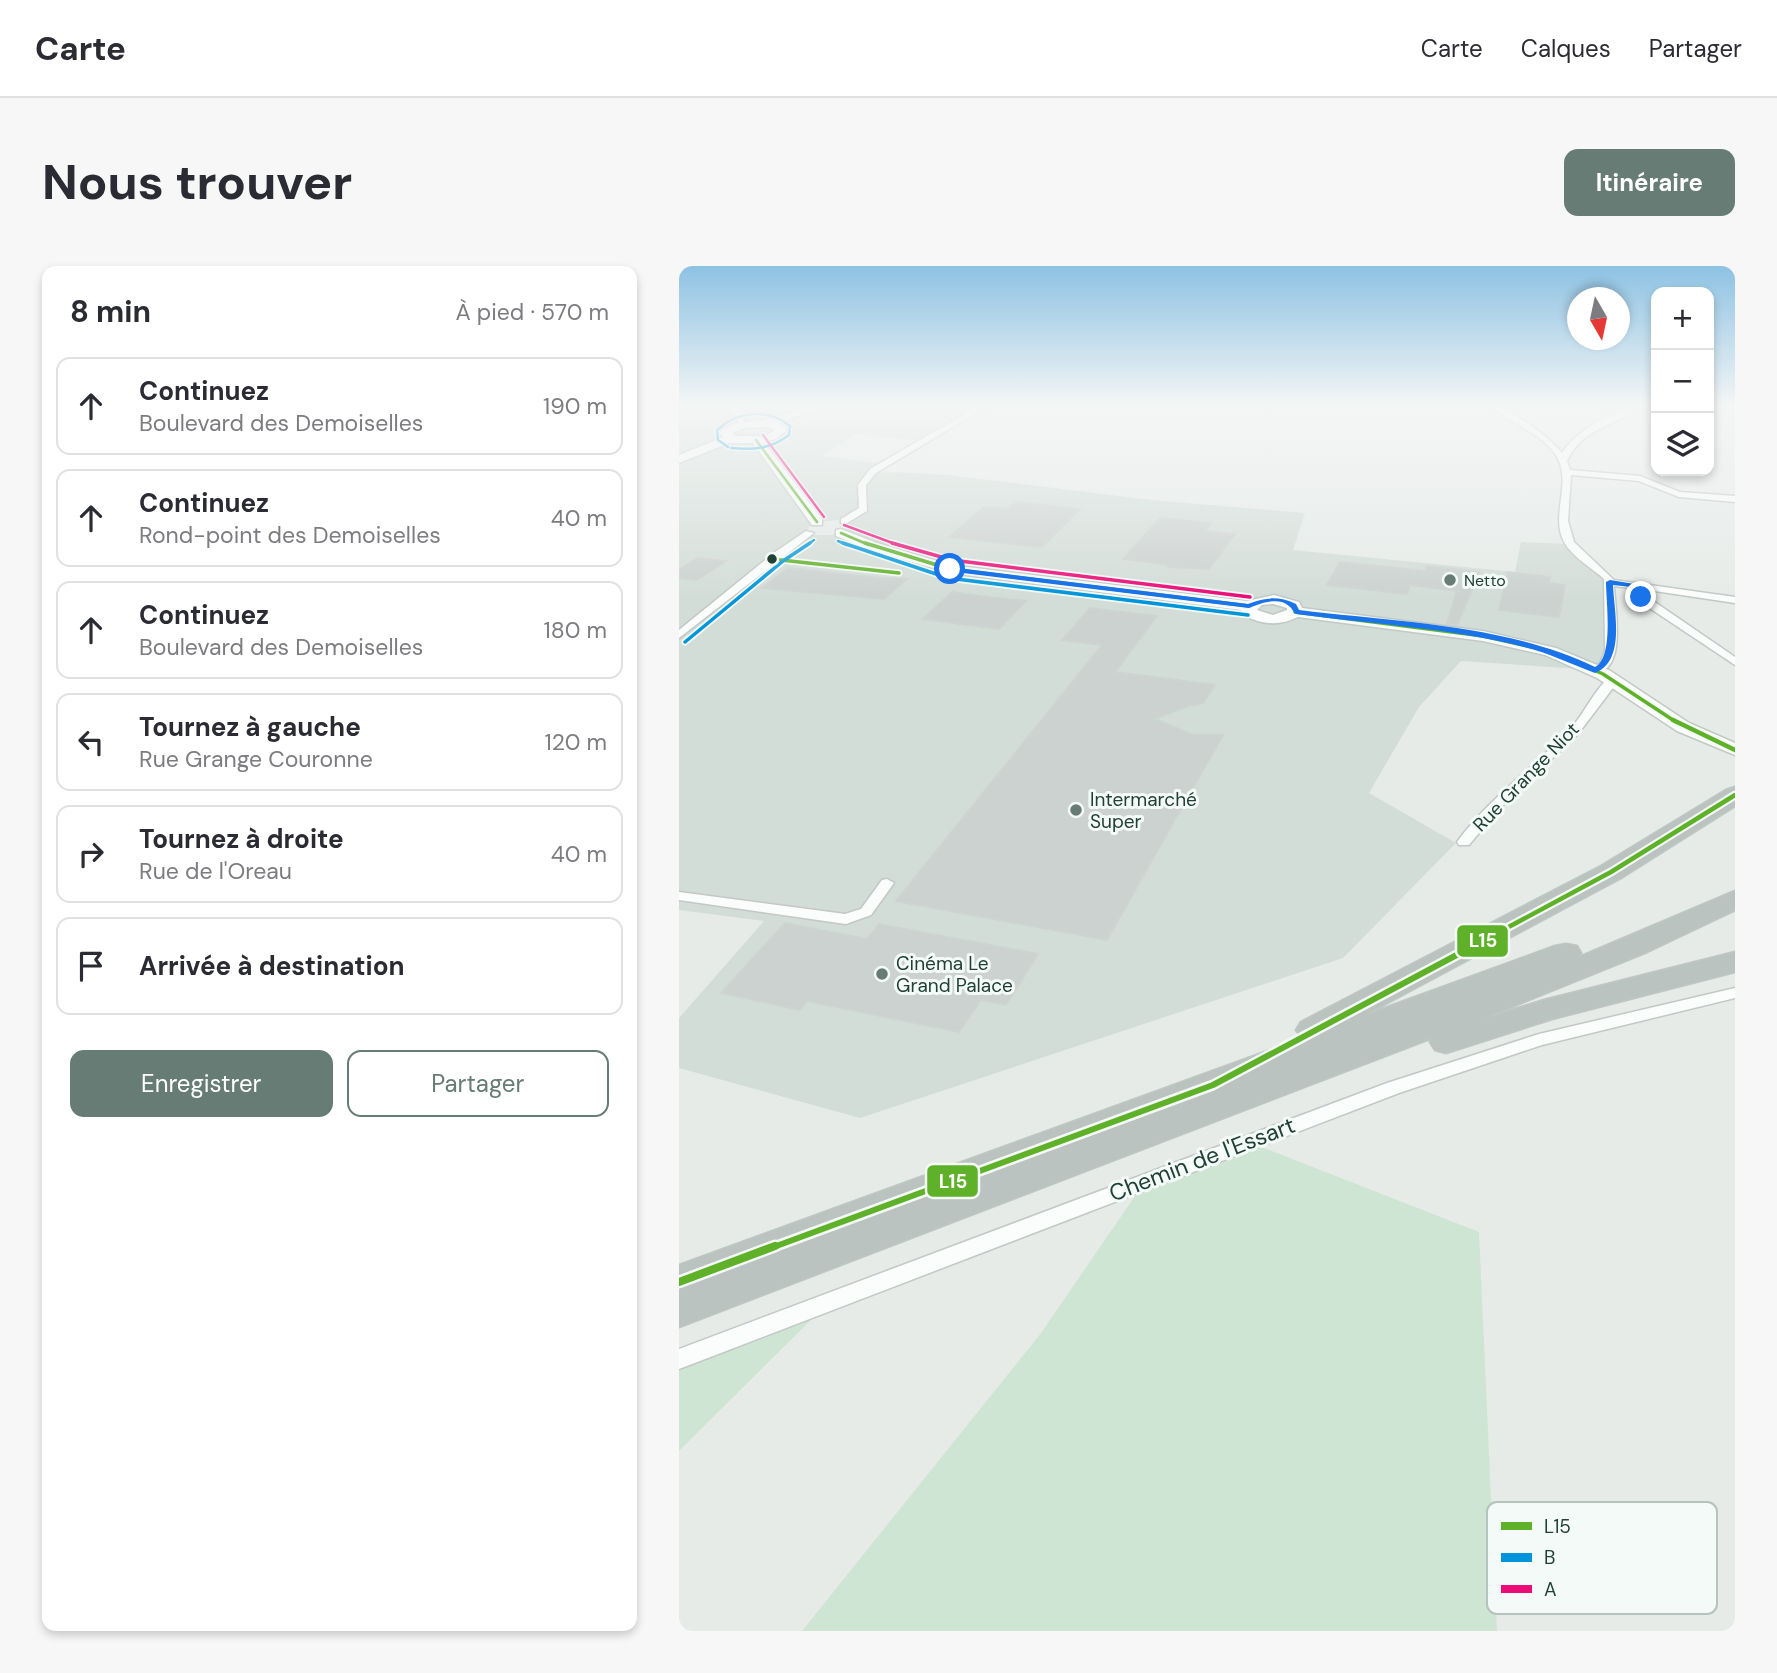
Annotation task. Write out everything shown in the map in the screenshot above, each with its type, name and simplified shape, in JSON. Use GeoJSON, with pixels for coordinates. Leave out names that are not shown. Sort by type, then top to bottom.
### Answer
{"type":"FeatureCollection","features":[{"type":"Feature","properties":{"kind":"highway"},"geometry":{"type":"LineString","coordinates":[[1214,1097],[1621,867],[1735,795]]}},
{"type":"Feature","properties":{"kind":"highway"},"geometry":{"type":"LineString","coordinates":[[679,1310],[1214,1097],[1558,956],[1666,910],[1735,876]]}},
{"type":"Feature","properties":{"kind":"highway"},"geometry":{"type":"LineString","coordinates":[[679,1282],[1543,984],[1735,899]]}},
{"type":"Feature","properties":{"kind":"highway"},"geometry":{"type":"LineString","coordinates":[[1214,1097],[1419,1051],[1544,1011],[1735,962]]}},
{"type":"Feature","properties":{"kind":"street"},"geometry":{"type":"LineString","coordinates":[[776,471],[813,528],[823,536],[843,527],[864,509],[861,486],[874,471]]}},
{"type":"Feature","properties":{"kind":"street"},"geometry":{"type":"LineString","coordinates":[[1595,670],[1605,665],[1611,651],[1610,582],[1606,575],[1569,544],[1563,526],[1566,472],[1640,480],[1679,495],[1735,499]]}},
{"type":"Feature","properties":{"kind":"street"},"geometry":{"type":"LineString","coordinates":[[1723,500],[1735,508]]}},
{"type":"Feature","properties":{"kind":"street"},"geometry":{"type":"LineString","coordinates":[[843,527],[872,546],[950,569],[1249,606],[1266,599],[1282,600],[1294,605],[1296,612],[1483,636],[1550,651],[1595,670],[1683,727],[1735,750]]}},
{"type":"Feature","properties":{"kind":"street"},"geometry":{"type":"LineString","coordinates":[[679,635],[813,528]]}},
{"type":"Feature","properties":{"kind":"street"},"geometry":{"type":"LineString","coordinates":[[1610,582],[1735,600]]}},
{"type":"Feature","properties":{"kind":"street"},"geometry":{"type":"LineString","coordinates":[[1644,586],[1641,597],[1735,662]]}},
{"type":"Feature","properties":{"kind":"street","name":"Rue Grange Niot"},"geometry":{"type":"LineString","coordinates":[[1464,842],[1497,803],[1565,741],[1613,680]]}},
{"type":"Feature","properties":{"kind":"street"},"geometry":{"type":"LineString","coordinates":[[679,896],[846,919],[866,912],[887,883]]}},
{"type":"Feature","properties":{"kind":"street","name":"Chemin de l'Essart"},"geometry":{"type":"LineString","coordinates":[[679,1359],[1405,1084],[1539,1040],[1735,993]]}},
{"type":"Feature","properties":{"kind":"shaded area"},"geometry":{"type":"Polygon","coordinates":[[[679,471],[875,471],[948,475],[1151,500],[1305,513],[1293,550],[1515,572],[1521,542],[1569,544],[1606,575],[1611,651],[1595,670],[1461,661],[1419,707],[1369,793],[1456,843],[1343,958],[860,1118],[679,1068],[679,1018],[764,921],[679,910],[679,471]],[[838,520],[817,522],[810,525],[807,531],[814,535],[831,535],[850,527],[838,520]]]}},
{"type":"Feature","properties":{"kind":"green space"},"geometry":{"type":"Polygon","coordinates":[[[1259,1146],[1479,1232],[1491,1502],[1487,1502],[1487,1614],[1496,1614],[1497,1631],[802,1631],[1041,1333],[1135,1196],[1259,1146]]]}},
{"type":"Feature","properties":{"kind":"green space"},"geometry":{"type":"Polygon","coordinates":[[[819,1312],[679,1451],[679,1367],[819,1312]]]}},
{"type":"Feature","properties":{"kind":"building"},"geometry":{"type":"Polygon","coordinates":[[[1016,502],[1080,509],[1042,547],[949,537],[984,507],[1008,509],[1016,502]]]}},
{"type":"Feature","properties":{"kind":"building"},"geometry":{"type":"Polygon","coordinates":[[[1160,518],[1211,523],[1205,531],[1235,534],[1209,569],[1169,567],[1165,564],[1123,559],[1160,518]]]}},
{"type":"Feature","properties":{"kind":"building"},"geometry":{"type":"Polygon","coordinates":[[[697,558],[726,561],[697,580],[679,578],[679,570],[697,558]]]}},
{"type":"Feature","properties":{"kind":"building"},"geometry":{"type":"Polygon","coordinates":[[[1340,562],[1425,571],[1427,566],[1480,572],[1457,625],[1447,624],[1457,591],[1410,585],[1407,594],[1327,585],[1340,562]]]}},
{"type":"Feature","properties":{"kind":"building"},"geometry":{"type":"Polygon","coordinates":[[[788,568],[907,579],[884,599],[762,588],[788,568]]]}},
{"type":"Feature","properties":{"kind":"building"},"geometry":{"type":"Polygon","coordinates":[[[1508,572],[1550,577],[1549,583],[1565,585],[1559,617],[1499,610],[1508,572]]]}},
{"type":"Feature","properties":{"kind":"building"},"geometry":{"type":"Polygon","coordinates":[[[952,592],[1026,601],[999,629],[923,619],[952,592]]]}},
{"type":"Feature","properties":{"kind":"building","name":"Intermarché Super"},"geometry":{"type":"Polygon","coordinates":[[[1090,608],[1157,616],[1115,672],[1215,685],[1203,703],[1155,719],[1193,735],[1223,735],[1107,940],[896,901],[1102,645],[1062,640],[1090,608]]]}},
{"type":"Feature","properties":{"kind":"building","name":"Cinéma Le Grand Palace"},"geometry":{"type":"Polygon","coordinates":[[[785,923],[867,939],[879,924],[1038,954],[1006,1005],[981,1000],[959,1032],[807,1001],[800,1010],[721,993],[785,923]]]}},
{"type":"Feature","properties":{"kind":"transit line","name":"L15"},"geometry":{"type":"LineString","coordinates":[[779,471],[817,522]]}},
{"type":"Feature","properties":{"kind":"transit line","name":"A"},"geometry":{"type":"LineString","coordinates":[[790,471],[824,517]]}},
{"type":"Feature","properties":{"kind":"transit line","name":"A"},"geometry":{"type":"LineString","coordinates":[[844,525],[875,538],[952,560],[1250,597]]}},
{"type":"Feature","properties":{"kind":"transit line","name":"L15"},"geometry":{"type":"LineString","coordinates":[[841,533],[872,546],[950,569],[1249,606]]}},
{"type":"Feature","properties":{"kind":"transit line","name":"B"},"geometry":{"type":"LineString","coordinates":[[685,642],[783,561],[814,540]]}},
{"type":"Feature","properties":{"kind":"transit line","name":"B"},"geometry":{"type":"LineString","coordinates":[[838,541],[870,554],[948,578],[1248,615]]}},
{"type":"Feature","properties":{"kind":"transit line","name":"L15"},"geometry":{"type":"LineString","coordinates":[[772,559],[899,573]]}},
{"type":"Feature","properties":{"kind":"transit line","name":"L15"},"geometry":{"type":"LineString","coordinates":[[1295,612],[1483,636],[1550,651],[1603,674],[1683,727],[1735,750]]}},
{"type":"Feature","properties":{"kind":"transit line","name":"L15"},"geometry":{"type":"LineString","coordinates":[[679,1282],[1213,1085],[1611,872],[1735,795]]}},
{"type":"Feature","properties":{"kind":"place","name":"Netto"},"geometry":{"type":"Point","coordinates":[1450,580]}},
{"type":"Feature","properties":{"kind":"place","name":"Intermarché Super"},"geometry":{"type":"Point","coordinates":[1076,810]}},
{"type":"Feature","properties":{"kind":"place","name":"Cinéma Le Grand Palace"},"geometry":{"type":"Point","coordinates":[882,974]}},
{"type":"Feature","properties":{"kind":"route"},"geometry":{"type":"LineString","coordinates":[[950,569],[1249,606],[1266,599],[1282,600],[1294,605],[1296,612],[1461,632],[1525,645],[1550,651],[1595,670],[1605,665],[1611,651],[1610,582],[1644,586],[1641,597]]}}]}
